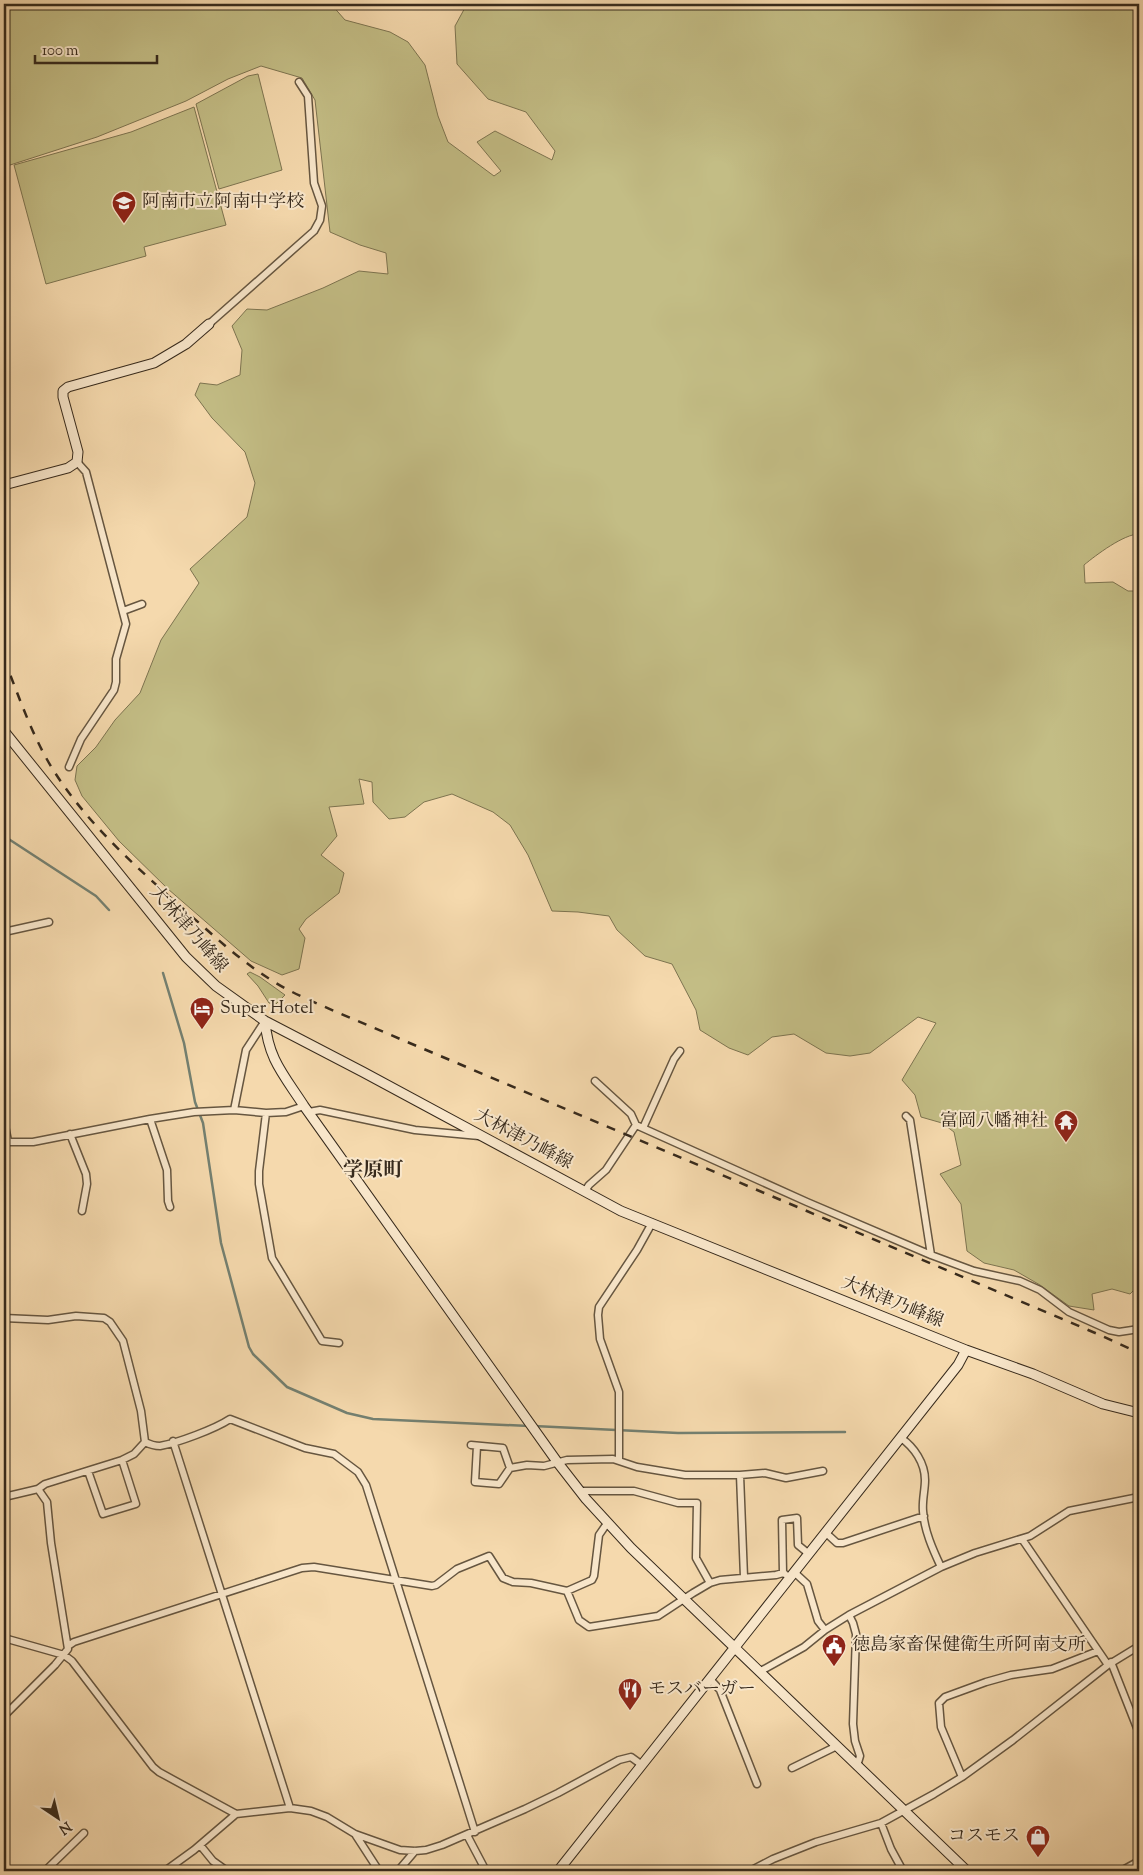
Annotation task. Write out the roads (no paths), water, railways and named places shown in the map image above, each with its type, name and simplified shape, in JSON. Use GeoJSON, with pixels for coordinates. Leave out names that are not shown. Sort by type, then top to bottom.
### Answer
{"type":"FeatureCollection","features":[{"type":"Feature","properties":{"kind":"street"},"geometry":{"type":"LineString","coordinates":[[69,767],[81,739],[114,690],[116,659],[126,624],[86,472],[77,462],[78,452],[63,391],[68,387],[154,363],[186,344],[314,231],[320,220],[322,206],[314,183],[308,96],[299,82]]}},
{"type":"Feature","properties":{"kind":"street"},"geometry":{"type":"LineString","coordinates":[[4,485],[68,468],[77,462]]}},
{"type":"Feature","properties":{"kind":"street"},"geometry":{"type":"LineString","coordinates":[[123,611],[142,604]]}},
{"type":"Feature","properties":{"kind":"street","name":"大林津乃峰線"},"geometry":{"type":"LineString","coordinates":[[4,731],[186,957],[216,986],[265,1021],[621,1211],[966,1350],[1033,1374],[1102,1404],[1139,1413]]}},
{"type":"Feature","properties":{"kind":"street"},"geometry":{"type":"LineString","coordinates":[[4,932],[49,922]]}},
{"type":"Feature","properties":{"kind":"street"},"geometry":{"type":"LineString","coordinates":[[265,1021],[266,1038],[272,1058],[306,1109],[558,1463],[580,1490],[631,1548],[967,1871]]}},
{"type":"Feature","properties":{"kind":"street"},"geometry":{"type":"LineString","coordinates":[[234,1110],[246,1050],[265,1021]]}},
{"type":"Feature","properties":{"kind":"street"},"geometry":{"type":"LineString","coordinates":[[585,1191],[606,1170],[640,1127],[674,1059],[680,1051]]}},
{"type":"Feature","properties":{"kind":"street"},"geometry":{"type":"LineString","coordinates":[[595,1081],[631,1114],[640,1127],[931,1255],[974,1271],[1020,1281],[1040,1290],[1069,1312],[1109,1330],[1119,1332],[1139,1330]]}},
{"type":"Feature","properties":{"kind":"street"},"geometry":{"type":"LineString","coordinates":[[4,1121],[6,1141],[33,1142],[194,1112],[234,1110],[266,1112],[306,1109],[320,1110],[415,1130],[482,1136]]}},
{"type":"Feature","properties":{"kind":"street"},"geometry":{"type":"LineString","coordinates":[[266,1112],[259,1184],[272,1258],[322,1341],[339,1343]]}},
{"type":"Feature","properties":{"kind":"street"},"geometry":{"type":"LineString","coordinates":[[906,1116],[910,1120],[931,1255]]}},
{"type":"Feature","properties":{"kind":"street"},"geometry":{"type":"LineString","coordinates":[[150,1119],[167,1170],[168,1201],[170,1207]]}},
{"type":"Feature","properties":{"kind":"street"},"geometry":{"type":"LineString","coordinates":[[70,1134],[86,1174],[87,1184],[82,1211]]}},
{"type":"Feature","properties":{"kind":"street"},"geometry":{"type":"LineString","coordinates":[[619,1460],[619,1392],[603,1348],[598,1315],[599,1307],[639,1248],[652,1224]]}},
{"type":"Feature","properties":{"kind":"street"},"geometry":{"type":"LineString","coordinates":[[4,1318],[48,1320],[76,1316],[104,1318],[110,1322],[123,1341],[141,1411],[145,1442],[134,1454],[122,1460],[46,1484],[38,1489],[4,1497]]}},
{"type":"Feature","properties":{"kind":"street"},"geometry":{"type":"LineString","coordinates":[[558,1871],[710,1679],[789,1574],[809,1554],[901,1438],[958,1365],[966,1350]]}},
{"type":"Feature","properties":{"kind":"street"},"geometry":{"type":"LineString","coordinates":[[145,1442],[158,1446],[221,1425],[230,1419],[305,1448],[334,1454],[358,1472],[366,1485],[397,1580],[475,1832]]}},
{"type":"Feature","properties":{"kind":"street"},"geometry":{"type":"LineString","coordinates":[[901,1438],[916,1451],[925,1478],[924,1516],[935,1556],[941,1567]]}},
{"type":"Feature","properties":{"kind":"street"},"geometry":{"type":"LineString","coordinates":[[173,1441],[290,1808]]}},
{"type":"Feature","properties":{"kind":"street"},"geometry":{"type":"LineString","coordinates":[[510,1468],[503,1448],[474,1445],[475,1482],[499,1484],[510,1468],[527,1465],[544,1466],[568,1460],[613,1459],[637,1467],[685,1474],[740,1475],[765,1473],[786,1478],[823,1471]]}},
{"type":"Feature","properties":{"kind":"street"},"geometry":{"type":"LineString","coordinates":[[88,1471],[103,1514],[136,1504],[122,1460]]}},
{"type":"Feature","properties":{"kind":"street"},"geometry":{"type":"LineString","coordinates":[[740,1475],[744,1577]]}},
{"type":"Feature","properties":{"kind":"street"},"geometry":{"type":"LineString","coordinates":[[4,1716],[68,1649],[51,1543],[47,1502],[38,1489]]}},
{"type":"Feature","properties":{"kind":"street"},"geometry":{"type":"LineString","coordinates":[[580,1490],[634,1491],[678,1503],[696,1503],[696,1558],[710,1583]]}},
{"type":"Feature","properties":{"kind":"street"},"geometry":{"type":"LineString","coordinates":[[760,1672],[804,1647],[824,1630],[849,1615],[941,1567],[975,1553],[1022,1539],[1043,1530],[1069,1511],[1139,1497]]}},
{"type":"Feature","properties":{"kind":"street"},"geometry":{"type":"LineString","coordinates":[[826,1533],[837,1543],[843,1542],[924,1516]]}},
{"type":"Feature","properties":{"kind":"street"},"geometry":{"type":"LineString","coordinates":[[789,1574],[782,1520],[798,1518],[798,1545],[809,1554]]}},
{"type":"Feature","properties":{"kind":"street"},"geometry":{"type":"LineString","coordinates":[[68,1646],[74,1642],[302,1568],[314,1567],[432,1586],[457,1569],[489,1556],[504,1578],[513,1582],[531,1583],[567,1591],[592,1580],[599,1535],[608,1522]]}},
{"type":"Feature","properties":{"kind":"street"},"geometry":{"type":"LineString","coordinates":[[1022,1539],[1098,1651],[1109,1664],[1139,1733]]}},
{"type":"Feature","properties":{"kind":"street"},"geometry":{"type":"LineString","coordinates":[[567,1591],[579,1620],[589,1627],[658,1616],[710,1583],[744,1577],[789,1574],[807,1584],[818,1621],[824,1630]]}},
{"type":"Feature","properties":{"kind":"street"},"geometry":{"type":"LineString","coordinates":[[849,1615],[856,1634],[854,1724],[855,1741],[860,1756],[857,1766]]}},
{"type":"Feature","properties":{"kind":"street"},"geometry":{"type":"LineString","coordinates":[[4,1638],[64,1655],[72,1661],[153,1767],[236,1814]]}},
{"type":"Feature","properties":{"kind":"street"},"geometry":{"type":"LineString","coordinates":[[750,1871],[773,1859],[816,1842],[881,1823],[962,1777],[1013,1740],[1109,1664],[1139,1646]]}},
{"type":"Feature","properties":{"kind":"street"},"geometry":{"type":"LineString","coordinates":[[962,1777],[941,1727],[939,1703],[945,1697],[1012,1675],[1052,1669],[1098,1651]]}},
{"type":"Feature","properties":{"kind":"street"},"geometry":{"type":"LineString","coordinates":[[710,1679],[720,1690],[757,1784]]}},
{"type":"Feature","properties":{"kind":"street"},"geometry":{"type":"LineString","coordinates":[[792,1768],[837,1746]]}},
{"type":"Feature","properties":{"kind":"street"},"geometry":{"type":"LineString","coordinates":[[165,1871],[200,1845],[236,1814],[290,1808],[311,1812],[327,1817],[355,1834],[400,1850],[415,1852],[442,1845],[475,1832],[558,1793],[619,1760],[631,1757],[642,1764]]}},
{"type":"Feature","properties":{"kind":"street"},"geometry":{"type":"LineString","coordinates":[[881,1823],[891,1850],[903,1871]]}},
{"type":"Feature","properties":{"kind":"street"},"geometry":{"type":"LineString","coordinates":[[45,1871],[84,1833]]}},
{"type":"Feature","properties":{"kind":"street"},"geometry":{"type":"LineString","coordinates":[[355,1834],[379,1871]]}},
{"type":"Feature","properties":{"kind":"street"},"geometry":{"type":"LineString","coordinates":[[466,1835],[486,1871]]}},
{"type":"Feature","properties":{"kind":"street"},"geometry":{"type":"LineString","coordinates":[[200,1845],[214,1861],[227,1871]]}},
{"type":"Feature","properties":{"kind":"street"},"geometry":{"type":"LineString","coordinates":[[398,1871],[415,1852]]}},
{"type":"Feature","properties":{"kind":"street"},"geometry":{"type":"LineString","coordinates":[[1121,1871],[1139,1861]]}},
{"type":"Feature","properties":{"kind":"waterway"},"geometry":{"type":"LineString","coordinates":[[4,836],[96,896],[109,910]]}},
{"type":"Feature","properties":{"kind":"waterway"},"geometry":{"type":"LineString","coordinates":[[163,973],[184,1043],[195,1102],[203,1123],[221,1243],[249,1347],[253,1354],[287,1387],[347,1413],[373,1419],[529,1426]]}},
{"type":"Feature","properties":{"kind":"waterway"},"geometry":{"type":"LineString","coordinates":[[534,1426],[678,1433],[845,1432]]}},
{"type":"Feature","properties":{"kind":"railway"},"geometry":{"type":"LineString","coordinates":[[4,659],[42,750],[62,784],[77,804],[127,858],[163,891],[239,957],[276,983],[334,1011],[1139,1353]]}},
{"type":"Feature","properties":{"kind":"place","name":"阿南市立阿南中学校"},"geometry":{"type":"Point","coordinates":[124,224]}},
{"type":"Feature","properties":{"kind":"place","name":"Super Hotel"},"geometry":{"type":"Point","coordinates":[202,1030]}},
{"type":"Feature","properties":{"kind":"place","name":"富岡八幡神社"},"geometry":{"type":"Point","coordinates":[1066,1143]}},
{"type":"Feature","properties":{"kind":"place","name":"徳島家畜保健衛生所阿南支所"},"geometry":{"type":"Point","coordinates":[834,1667]}},
{"type":"Feature","properties":{"kind":"place","name":"モスバーガー"},"geometry":{"type":"Point","coordinates":[630,1711]}},
{"type":"Feature","properties":{"kind":"place","name":"コスモス"},"geometry":{"type":"Point","coordinates":[1038,1858]}},
{"type":"Feature","properties":{"kind":"district","name":"学原町"},"geometry":{"type":"Point","coordinates":[373,1171]}}]}
